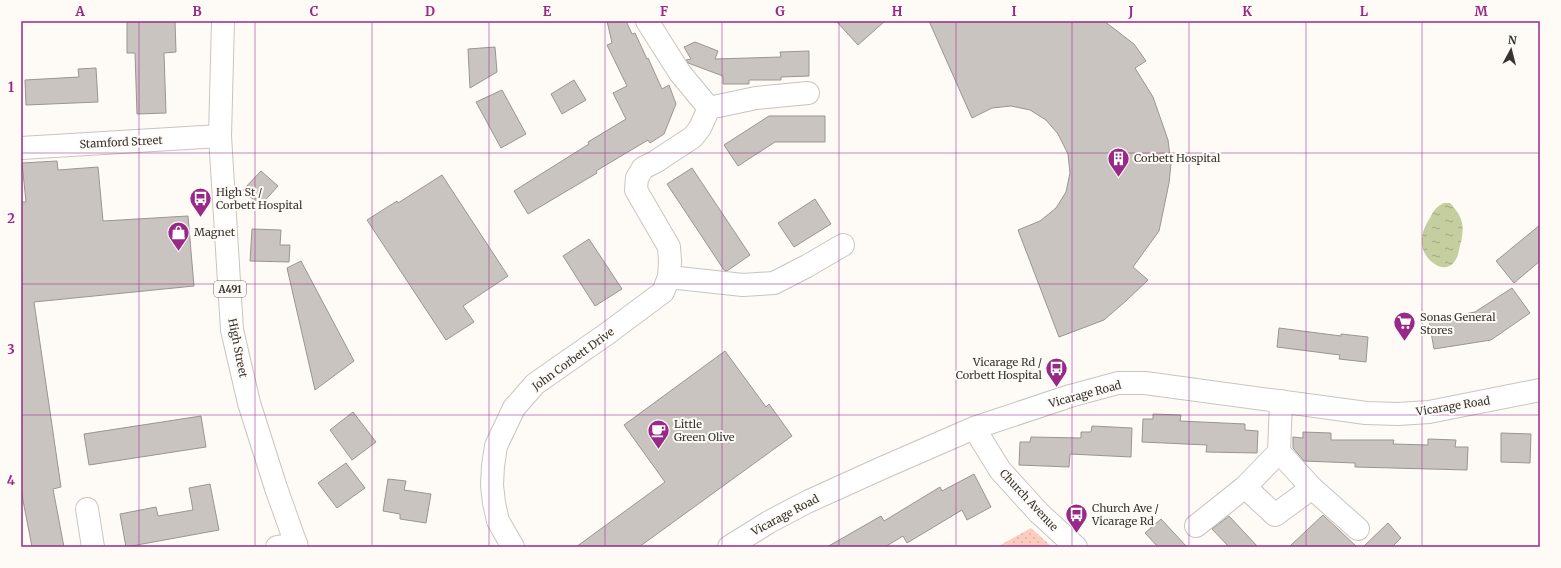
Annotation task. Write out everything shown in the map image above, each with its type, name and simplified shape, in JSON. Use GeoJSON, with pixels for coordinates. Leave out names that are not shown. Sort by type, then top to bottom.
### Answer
{"type":"FeatureCollection","features":[{"type":"Feature","properties":{"kind":"main road","name":"High Street"},"geometry":{"type":"LineString","coordinates":[[223,21],[220,136],[232,330],[249,403],[276,488],[290,546]]}},
{"type":"Feature","properties":{"kind":"main road"},"geometry":{"type":"LineString","coordinates":[[647,21],[680,73],[709,108],[756,98],[808,93]]}},
{"type":"Feature","properties":{"kind":"main road","name":"John Corbett Drive"},"geometry":{"type":"LineString","coordinates":[[513,547],[498,521],[492,485],[496,446],[514,408],[535,384],[663,292],[669,277],[669,247],[636,190],[637,178],[643,168],[655,162],[693,137],[700,128],[709,108]]}},
{"type":"Feature","properties":{"kind":"main road","name":"Stamford Street"},"geometry":{"type":"LineString","coordinates":[[21,148],[220,136]]}},
{"type":"Feature","properties":{"kind":"main road"},"geometry":{"type":"LineString","coordinates":[[669,277],[743,285],[774,283],[843,245]]}},
{"type":"Feature","properties":{"kind":"main road","name":"Vicarage Road"},"geometry":{"type":"LineString","coordinates":[[729,547],[769,522],[808,502],[974,428],[1070,396],[1118,383],[1145,383],[1366,413],[1398,414],[1429,412],[1540,390]]}},
{"type":"Feature","properties":{"kind":"main road"},"geometry":{"type":"LineString","coordinates":[[1196,526],[1245,487],[1279,452],[1281,401]]}},
{"type":"Feature","properties":{"kind":"main road","name":"Church Avenue"},"geometry":{"type":"LineString","coordinates":[[974,428],[1000,470],[1039,513],[1076,547]]}},
{"type":"Feature","properties":{"kind":"main road"},"geometry":{"type":"LineString","coordinates":[[1279,452],[1312,488],[1358,529]]}},
{"type":"Feature","properties":{"kind":"main road"},"geometry":{"type":"LineString","coordinates":[[1245,487],[1275,515],[1312,488]]}},
{"type":"Feature","properties":{"kind":"main road"},"geometry":{"type":"LineString","coordinates":[[87,509],[93,547]]}},
{"type":"Feature","properties":{"kind":"shaded area"},"geometry":{"type":"Polygon","coordinates":[[[1031,528],[1052,547],[997,547],[1031,528]]]}},
{"type":"Feature","properties":{"kind":"water"},"geometry":{"type":"Polygon","coordinates":[[[1444,203],[1450,203],[1460,216],[1463,230],[1457,257],[1452,264],[1447,267],[1441,267],[1436,265],[1426,256],[1423,250],[1422,241],[1425,227],[1432,213],[1437,207],[1444,203]]]}},
{"type":"Feature","properties":{"kind":"building"},"geometry":{"type":"Polygon","coordinates":[[[127,21],[175,21],[176,52],[164,53],[166,113],[137,114],[135,53],[127,53],[127,21]]]}},
{"type":"Feature","properties":{"kind":"building"},"geometry":{"type":"Polygon","coordinates":[[[607,21],[626,21],[632,34],[635,33],[662,89],[669,85],[676,104],[664,134],[650,143],[648,140],[596,171],[597,173],[528,214],[514,191],[589,144],[588,142],[626,119],[613,93],[627,86],[607,45],[612,43],[607,21]]]}},
{"type":"Feature","properties":{"kind":"building"},"geometry":{"type":"Polygon","coordinates":[[[836,21],[885,21],[858,45],[836,21]]]}},
{"type":"Feature","properties":{"kind":"building","name":"Corbett Hospital"},"geometry":{"type":"Polygon","coordinates":[[[929,21],[1104,21],[1134,44],[1146,61],[1135,68],[1153,97],[1168,140],[1171,164],[1169,183],[1159,231],[1133,267],[1148,280],[1104,320],[1059,337],[1018,230],[1040,221],[1056,208],[1066,192],[1070,173],[1068,154],[1058,134],[1046,120],[1030,110],[1011,106],[992,108],[972,118],[929,21]]]}},
{"type":"Feature","properties":{"kind":"building"},"geometry":{"type":"Polygon","coordinates":[[[695,42],[718,51],[715,59],[781,57],[780,52],[809,51],[809,76],[781,77],[781,80],[749,80],[749,84],[723,84],[723,76],[688,63],[686,60],[691,59],[684,47],[695,42]]]}},
{"type":"Feature","properties":{"kind":"building"},"geometry":{"type":"Polygon","coordinates":[[[495,47],[497,72],[470,88],[468,49],[495,47]]]}},
{"type":"Feature","properties":{"kind":"building"},"geometry":{"type":"Polygon","coordinates":[[[96,68],[98,102],[26,105],[25,80],[79,77],[78,69],[96,68]]]}},
{"type":"Feature","properties":{"kind":"building"},"geometry":{"type":"Polygon","coordinates":[[[574,80],[586,100],[562,114],[551,94],[574,80]]]}},
{"type":"Feature","properties":{"kind":"building"},"geometry":{"type":"Polygon","coordinates":[[[502,90],[526,134],[501,148],[476,102],[502,90]]]}},
{"type":"Feature","properties":{"kind":"building"},"geometry":{"type":"Polygon","coordinates":[[[769,116],[825,116],[825,142],[775,142],[738,166],[724,145],[769,116]]]}},
{"type":"Feature","properties":{"kind":"building"},"geometry":{"type":"Polygon","coordinates":[[[57,161],[58,170],[98,167],[103,221],[188,216],[194,286],[34,302],[61,487],[53,489],[64,547],[32,547],[21,490],[21,202],[26,202],[22,163],[57,161]]]}},
{"type":"Feature","properties":{"kind":"building"},"geometry":{"type":"Polygon","coordinates":[[[692,168],[750,255],[727,271],[724,270],[667,184],[692,168]]]}},
{"type":"Feature","properties":{"kind":"building"},"geometry":{"type":"Polygon","coordinates":[[[261,171],[278,186],[260,206],[243,190],[261,171]]]}},
{"type":"Feature","properties":{"kind":"building"},"geometry":{"type":"Polygon","coordinates":[[[442,175],[508,276],[463,306],[474,322],[446,340],[367,220],[397,201],[398,203],[442,175]]]}},
{"type":"Feature","properties":{"kind":"building"},"geometry":{"type":"Polygon","coordinates":[[[815,199],[831,224],[794,247],[778,223],[815,199]]]}},
{"type":"Feature","properties":{"kind":"building"},"geometry":{"type":"Polygon","coordinates":[[[1540,225],[1540,261],[1514,283],[1496,261],[1540,225]]]}},
{"type":"Feature","properties":{"kind":"building"},"geometry":{"type":"Polygon","coordinates":[[[252,229],[281,230],[280,245],[290,245],[289,262],[250,261],[252,229]]]}},
{"type":"Feature","properties":{"kind":"building"},"geometry":{"type":"Polygon","coordinates":[[[589,239],[622,289],[595,306],[563,256],[589,239]]]}},
{"type":"Feature","properties":{"kind":"building"},"geometry":{"type":"Polygon","coordinates":[[[301,261],[354,361],[315,390],[287,268],[301,261]]]}},
{"type":"Feature","properties":{"kind":"building"},"geometry":{"type":"Polygon","coordinates":[[[1512,288],[1530,313],[1491,340],[1434,349],[1429,321],[1475,312],[1512,288]]]}},
{"type":"Feature","properties":{"kind":"building"},"geometry":{"type":"Polygon","coordinates":[[[1279,328],[1341,336],[1341,334],[1368,337],[1366,362],[1339,359],[1340,355],[1277,347],[1279,328]]]}},
{"type":"Feature","properties":{"kind":"building"},"geometry":{"type":"Polygon","coordinates":[[[725,351],[766,407],[769,404],[792,436],[639,547],[576,547],[665,482],[624,425],[725,351]]]}},
{"type":"Feature","properties":{"kind":"building"},"geometry":{"type":"Polygon","coordinates":[[[353,412],[376,442],[352,460],[330,430],[353,412]]]}},
{"type":"Feature","properties":{"kind":"building"},"geometry":{"type":"Polygon","coordinates":[[[1153,414],[1181,415],[1180,421],[1245,424],[1245,430],[1258,431],[1257,453],[1206,452],[1207,445],[1142,442],[1143,419],[1153,419],[1153,414]]]}},
{"type":"Feature","properties":{"kind":"building"},"geometry":{"type":"Polygon","coordinates":[[[201,416],[206,447],[89,465],[84,434],[201,416]]]}},
{"type":"Feature","properties":{"kind":"building"},"geometry":{"type":"Polygon","coordinates":[[[1092,426],[1132,428],[1131,457],[1070,454],[1069,467],[1019,465],[1020,442],[1030,442],[1031,437],[1081,438],[1081,432],[1091,432],[1092,426]]]}},
{"type":"Feature","properties":{"kind":"building"},"geometry":{"type":"Polygon","coordinates":[[[1303,432],[1331,433],[1331,440],[1394,440],[1393,444],[1428,445],[1428,439],[1456,440],[1455,447],[1468,447],[1467,470],[1355,467],[1355,463],[1304,461],[1293,448],[1293,437],[1303,438],[1303,432]]]}},
{"type":"Feature","properties":{"kind":"building"},"geometry":{"type":"Polygon","coordinates":[[[1501,433],[1531,434],[1530,463],[1501,462],[1501,433]]]}},
{"type":"Feature","properties":{"kind":"building"},"geometry":{"type":"Polygon","coordinates":[[[346,463],[365,488],[337,508],[318,483],[346,463]]]}},
{"type":"Feature","properties":{"kind":"building"},"geometry":{"type":"Polygon","coordinates":[[[974,474],[991,507],[967,520],[962,510],[907,543],[903,536],[885,547],[827,547],[881,516],[884,521],[940,487],[942,491],[974,474]]]}},
{"type":"Feature","properties":{"kind":"building"},"geometry":{"type":"Polygon","coordinates":[[[388,479],[406,481],[404,490],[431,494],[426,523],[400,519],[400,514],[383,511],[388,479]]]}},
{"type":"Feature","properties":{"kind":"building"},"geometry":{"type":"Polygon","coordinates":[[[210,484],[219,530],[126,547],[120,514],[156,507],[158,516],[193,510],[189,488],[210,484]]]}},
{"type":"Feature","properties":{"kind":"building"},"geometry":{"type":"Polygon","coordinates":[[[1323,515],[1357,547],[1289,547],[1323,515]]]}},
{"type":"Feature","properties":{"kind":"building"},"geometry":{"type":"Polygon","coordinates":[[[1229,516],[1258,547],[1229,547],[1212,529],[1229,516]]]}},
{"type":"Feature","properties":{"kind":"building"},"geometry":{"type":"Polygon","coordinates":[[[1161,519],[1187,547],[1158,547],[1145,533],[1161,519]]]}},
{"type":"Feature","properties":{"kind":"building"},"geometry":{"type":"Polygon","coordinates":[[[1388,523],[1401,538],[1392,547],[1363,547],[1388,523]]]}},
{"type":"Feature","properties":{"kind":"place","name":"Corbett Hospital"},"geometry":{"type":"Point","coordinates":[1119,178]}},
{"type":"Feature","properties":{"kind":"place","name":"High St / Corbett Hospital"},"geometry":{"type":"Point","coordinates":[201,218]}},
{"type":"Feature","properties":{"kind":"place","name":"Magnet"},"geometry":{"type":"Point","coordinates":[179,252]}},
{"type":"Feature","properties":{"kind":"place","name":"Sonas General Stores"},"geometry":{"type":"Point","coordinates":[1404,342]}},
{"type":"Feature","properties":{"kind":"place","name":"Vicarage Rd / Corbett Hospital"},"geometry":{"type":"Point","coordinates":[1057,388]}},
{"type":"Feature","properties":{"kind":"place","name":"Little Green Olive"},"geometry":{"type":"Point","coordinates":[658,450]}},
{"type":"Feature","properties":{"kind":"place","name":"Church Ave / Vicarage Rd"},"geometry":{"type":"Point","coordinates":[1076,534]}}]}
